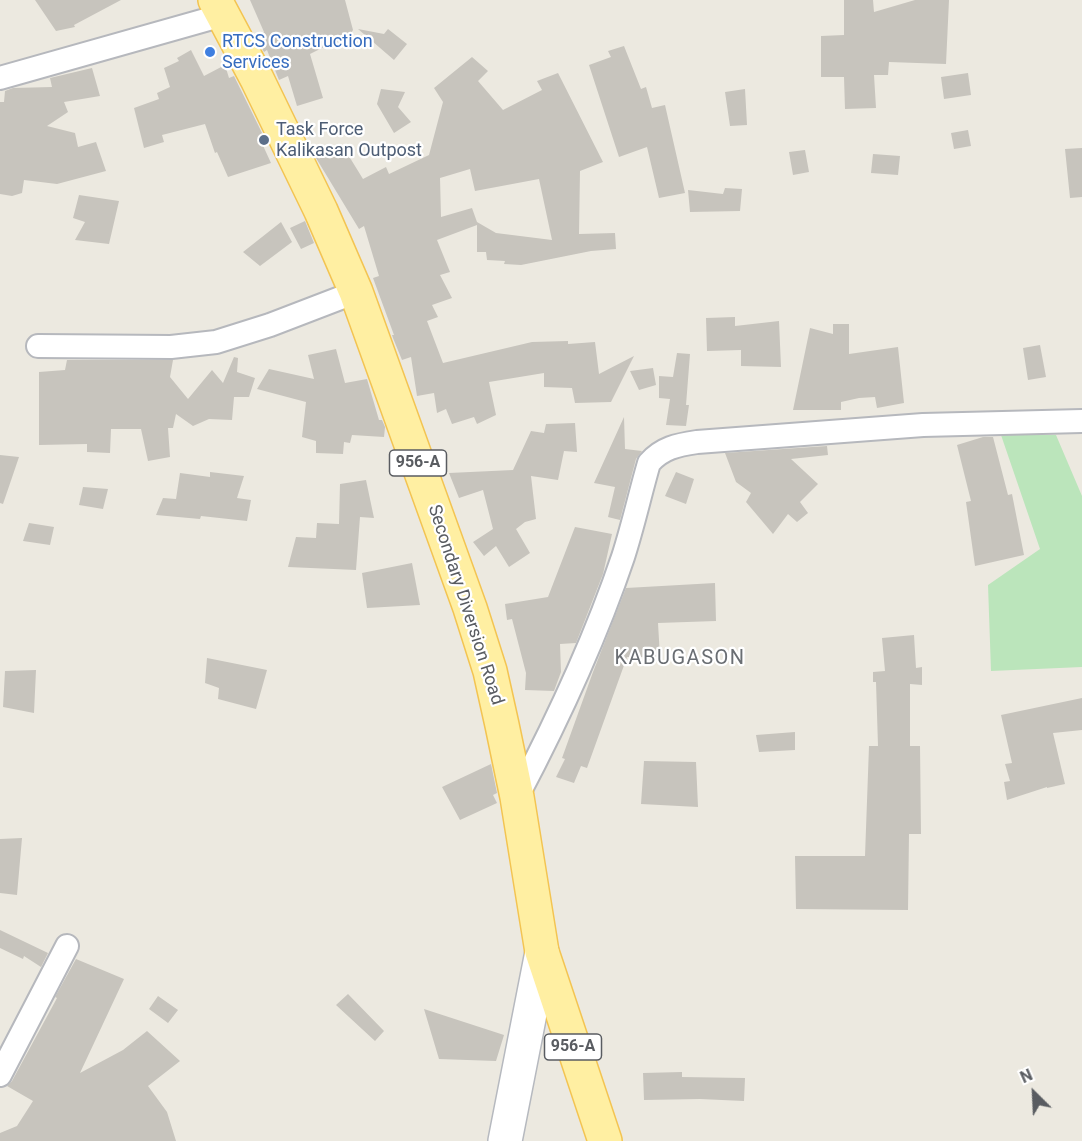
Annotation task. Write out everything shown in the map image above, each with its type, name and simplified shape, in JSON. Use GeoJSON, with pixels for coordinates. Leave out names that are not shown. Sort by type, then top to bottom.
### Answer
{"type":"FeatureCollection","features":[{"type":"Feature","properties":{"kind":"main road","name":"Secondary Diversion Road"},"geometry":{"type":"LineString","coordinates":[[219,8],[321,212],[356,292],[444,534],[483,650],[502,724],[517,797],[542,952]]}},
{"type":"Feature","properties":{"kind":"main road","name":"956-A"},"geometry":{"type":"LineString","coordinates":[[542,952],[605,1141]]}},
{"type":"Feature","properties":{"kind":"street"},"geometry":{"type":"LineString","coordinates":[[0,78],[219,8]]}},
{"type":"Feature","properties":{"kind":"street"},"geometry":{"type":"LineString","coordinates":[[38,346],[171,347],[216,342],[270,325],[356,292]]}},
{"type":"Feature","properties":{"kind":"street"},"geometry":{"type":"LineString","coordinates":[[517,797],[562,710],[588,650],[624,554],[649,463],[657,453],[671,447],[697,442],[923,425],[1082,421]]}},
{"type":"Feature","properties":{"kind":"street"},"geometry":{"type":"LineString","coordinates":[[0,1075],[67,946]]}},
{"type":"Feature","properties":{"kind":"street","name":"Secondary Diversion Road"},"geometry":{"type":"LineString","coordinates":[[505,1141],[542,952]]}},
{"type":"Feature","properties":{"kind":"green space"},"geometry":{"type":"Polygon","coordinates":[[[1001,435],[1056,435],[1082,496],[1082,667],[991,671],[988,585],[1040,549],[1001,435]]]}},
{"type":"Feature","properties":{"kind":"building"},"geometry":{"type":"Polygon","coordinates":[[[35,0],[121,0],[74,25],[75,27],[56,31],[35,0]]]}},
{"type":"Feature","properties":{"kind":"building"},"geometry":{"type":"Polygon","coordinates":[[[250,0],[345,0],[353,30],[343,47],[336,41],[310,54],[323,98],[297,106],[288,76],[279,80],[267,50],[264,52],[256,37],[264,32],[250,0]]]}},
{"type":"Feature","properties":{"kind":"building"},"geometry":{"type":"Polygon","coordinates":[[[844,0],[873,0],[874,12],[915,0],[949,0],[946,64],[889,62],[888,75],[874,75],[876,108],[845,109],[844,77],[821,77],[821,36],[844,35],[844,0]]]}},
{"type":"Feature","properties":{"kind":"building"},"geometry":{"type":"Polygon","coordinates":[[[358,29],[384,34],[388,29],[407,44],[394,60],[358,29]]]}},
{"type":"Feature","properties":{"kind":"building"},"geometry":{"type":"Polygon","coordinates":[[[624,46],[641,89],[646,87],[652,108],[665,105],[685,193],[659,198],[647,147],[619,157],[589,65],[611,57],[608,51],[624,46]]]}},
{"type":"Feature","properties":{"kind":"building"},"geometry":{"type":"Polygon","coordinates":[[[191,50],[204,76],[225,65],[229,78],[234,76],[264,137],[260,139],[271,163],[228,177],[217,152],[215,153],[205,124],[162,135],[164,142],[144,148],[134,108],[159,99],[157,93],[170,87],[164,68],[179,61],[177,58],[191,50]]]}},
{"type":"Feature","properties":{"kind":"building"},"geometry":{"type":"Polygon","coordinates":[[[472,57],[488,71],[478,81],[503,110],[542,90],[537,81],[558,73],[603,162],[580,171],[579,234],[615,233],[616,249],[591,251],[521,265],[487,260],[486,252],[477,252],[477,225],[437,240],[450,272],[440,275],[452,298],[432,305],[438,317],[427,321],[443,363],[532,342],[568,341],[568,344],[595,342],[599,374],[634,356],[611,402],[575,403],[572,388],[544,387],[544,373],[489,382],[496,415],[477,424],[474,417],[452,424],[446,409],[437,413],[434,393],[417,396],[411,357],[402,360],[373,278],[379,276],[364,226],[359,229],[316,158],[330,148],[337,156],[347,153],[363,179],[386,167],[389,174],[429,155],[443,102],[434,88],[472,57]],[[470,169],[440,178],[441,217],[472,208],[477,222],[496,233],[552,240],[539,179],[475,191],[470,169]]]}},
{"type":"Feature","properties":{"kind":"building"},"geometry":{"type":"Polygon","coordinates":[[[92,68],[100,96],[64,102],[68,112],[47,126],[75,133],[78,147],[96,142],[106,171],[57,184],[24,180],[22,193],[12,196],[0,194],[0,102],[4,102],[5,91],[13,88],[52,87],[50,78],[92,68]]]}},
{"type":"Feature","properties":{"kind":"building"},"geometry":{"type":"Polygon","coordinates":[[[968,73],[971,95],[944,99],[941,77],[968,73]]]}},
{"type":"Feature","properties":{"kind":"building"},"geometry":{"type":"Polygon","coordinates":[[[381,89],[405,92],[398,107],[411,122],[394,133],[377,104],[381,89]]]}},
{"type":"Feature","properties":{"kind":"building"},"geometry":{"type":"Polygon","coordinates":[[[745,89],[747,125],[730,126],[725,92],[745,89]]]}},
{"type":"Feature","properties":{"kind":"building"},"geometry":{"type":"Polygon","coordinates":[[[968,130],[971,146],[954,149],[951,133],[968,130]]]}},
{"type":"Feature","properties":{"kind":"building"},"geometry":{"type":"Polygon","coordinates":[[[1082,148],[1082,197],[1070,198],[1065,149],[1082,148]]]}},
{"type":"Feature","properties":{"kind":"building"},"geometry":{"type":"Polygon","coordinates":[[[805,150],[809,172],[793,175],[789,152],[805,150]]]}},
{"type":"Feature","properties":{"kind":"building"},"geometry":{"type":"Polygon","coordinates":[[[873,154],[900,156],[898,175],[871,173],[873,154]]]}},
{"type":"Feature","properties":{"kind":"building"},"geometry":{"type":"Polygon","coordinates":[[[725,188],[742,189],[740,211],[690,212],[688,190],[723,194],[725,188]]]}},
{"type":"Feature","properties":{"kind":"building"},"geometry":{"type":"Polygon","coordinates":[[[79,195],[119,201],[109,244],[75,240],[85,222],[73,218],[79,195]]]}},
{"type":"Feature","properties":{"kind":"building"},"geometry":{"type":"Polygon","coordinates":[[[305,221],[314,243],[301,249],[290,228],[305,221]]]}},
{"type":"Feature","properties":{"kind":"building"},"geometry":{"type":"Polygon","coordinates":[[[281,222],[292,242],[260,266],[243,252],[281,222]]]}},
{"type":"Feature","properties":{"kind":"building"},"geometry":{"type":"Polygon","coordinates":[[[735,317],[735,326],[779,321],[781,367],[741,366],[741,350],[707,351],[706,318],[735,317]]]}},
{"type":"Feature","properties":{"kind":"building"},"geometry":{"type":"Polygon","coordinates":[[[833,324],[849,324],[849,354],[898,347],[904,403],[877,408],[875,397],[859,398],[841,402],[841,410],[793,410],[810,328],[833,334],[833,324]]]}},
{"type":"Feature","properties":{"kind":"building"},"geometry":{"type":"Polygon","coordinates":[[[1040,345],[1046,377],[1028,380],[1023,348],[1040,345]]]}},
{"type":"Feature","properties":{"kind":"building"},"geometry":{"type":"Polygon","coordinates":[[[336,349],[345,383],[367,379],[379,420],[382,420],[385,427],[384,437],[352,435],[350,443],[344,442],[343,454],[316,453],[316,441],[302,437],[306,402],[257,389],[269,369],[314,379],[308,355],[336,349]]]}},
{"type":"Feature","properties":{"kind":"building"},"geometry":{"type":"Polygon","coordinates":[[[677,353],[690,354],[686,405],[689,405],[686,426],[666,425],[670,399],[659,398],[659,376],[673,377],[677,353]]]}},
{"type":"Feature","properties":{"kind":"building"},"geometry":{"type":"Polygon","coordinates":[[[234,357],[238,358],[237,372],[255,378],[249,397],[234,397],[232,420],[209,419],[193,426],[176,414],[173,428],[168,428],[170,457],[148,461],[141,429],[111,429],[110,453],[87,452],[87,444],[39,445],[39,372],[65,370],[67,360],[173,360],[170,377],[188,399],[212,370],[223,383],[234,357]]]}},
{"type":"Feature","properties":{"kind":"building"},"geometry":{"type":"Polygon","coordinates":[[[653,368],[656,385],[639,390],[630,371],[653,368]]]}},
{"type":"Feature","properties":{"kind":"building"},"geometry":{"type":"Polygon","coordinates":[[[624,417],[625,449],[642,451],[636,459],[620,520],[608,517],[615,487],[594,483],[624,417]]]}},
{"type":"Feature","properties":{"kind":"building"},"geometry":{"type":"Polygon","coordinates":[[[575,423],[577,452],[564,451],[558,480],[531,476],[536,519],[525,522],[516,529],[530,553],[509,567],[496,546],[484,556],[473,542],[493,529],[483,490],[459,498],[449,473],[513,470],[531,431],[544,433],[546,424],[575,423]]]}},
{"type":"Feature","properties":{"kind":"building"},"geometry":{"type":"Polygon","coordinates":[[[983,437],[993,437],[1008,495],[1012,494],[1024,555],[975,566],[966,502],[971,501],[957,445],[983,437]]]}},
{"type":"Feature","properties":{"kind":"building"},"geometry":{"type":"Polygon","coordinates":[[[827,446],[828,455],[791,459],[818,484],[800,502],[808,513],[797,522],[788,514],[773,534],[746,502],[751,493],[736,482],[725,453],[827,446]]]}},
{"type":"Feature","properties":{"kind":"building"},"geometry":{"type":"Polygon","coordinates":[[[0,455],[19,457],[3,504],[0,503],[0,455]]]}},
{"type":"Feature","properties":{"kind":"building"},"geometry":{"type":"Polygon","coordinates":[[[210,472],[244,476],[237,498],[251,500],[247,521],[201,516],[200,519],[156,515],[163,498],[176,499],[180,473],[210,477],[210,472]]]}},
{"type":"Feature","properties":{"kind":"building"},"geometry":{"type":"Polygon","coordinates":[[[676,472],[694,479],[686,504],[665,496],[676,472]]]}},
{"type":"Feature","properties":{"kind":"building"},"geometry":{"type":"Polygon","coordinates":[[[366,480],[374,518],[360,517],[356,570],[288,567],[296,537],[316,538],[317,523],[339,524],[340,484],[366,480]]]}},
{"type":"Feature","properties":{"kind":"building"},"geometry":{"type":"Polygon","coordinates":[[[83,487],[108,489],[103,509],[79,505],[83,487]]]}},
{"type":"Feature","properties":{"kind":"building"},"geometry":{"type":"Polygon","coordinates":[[[29,523],[54,527],[50,545],[23,541],[29,523]]]}},
{"type":"Feature","properties":{"kind":"building"},"geometry":{"type":"Polygon","coordinates":[[[575,527],[612,534],[603,574],[576,643],[560,644],[561,672],[554,691],[525,690],[526,673],[512,619],[507,620],[505,604],[548,597],[575,527]]]}},
{"type":"Feature","properties":{"kind":"building"},"geometry":{"type":"Polygon","coordinates":[[[412,563],[420,605],[367,608],[362,573],[412,563]]]}},
{"type":"Feature","properties":{"kind":"building"},"geometry":{"type":"Polygon","coordinates":[[[715,583],[716,621],[658,623],[660,657],[627,657],[587,768],[581,766],[574,783],[556,777],[565,759],[562,758],[626,588],[715,583]]]}},
{"type":"Feature","properties":{"kind":"building"},"geometry":{"type":"Polygon","coordinates":[[[914,635],[916,668],[922,667],[922,685],[910,684],[910,746],[920,746],[921,834],[909,834],[908,910],[796,909],[795,856],[865,856],[869,746],[878,746],[876,682],[873,682],[873,672],[885,671],[882,638],[914,635]]]}},
{"type":"Feature","properties":{"kind":"building"},"geometry":{"type":"Polygon","coordinates":[[[207,658],[267,670],[256,709],[218,699],[219,688],[205,683],[207,658]]]}},
{"type":"Feature","properties":{"kind":"building"},"geometry":{"type":"Polygon","coordinates":[[[36,670],[34,713],[3,707],[5,671],[36,670]]]}},
{"type":"Feature","properties":{"kind":"building"},"geometry":{"type":"Polygon","coordinates":[[[1082,698],[1082,730],[1053,733],[1065,784],[1047,787],[1007,800],[1004,782],[1010,781],[1005,764],[1012,763],[1001,715],[1082,698]]]}},
{"type":"Feature","properties":{"kind":"building"},"geometry":{"type":"Polygon","coordinates":[[[795,732],[795,750],[759,752],[756,735],[795,732]]]}},
{"type":"Feature","properties":{"kind":"building"},"geometry":{"type":"Polygon","coordinates":[[[644,761],[696,762],[698,807],[641,804],[644,761]]]}},
{"type":"Feature","properties":{"kind":"building"},"geometry":{"type":"Polygon","coordinates":[[[491,764],[497,793],[493,795],[497,803],[460,820],[442,787],[491,764]]]}},
{"type":"Feature","properties":{"kind":"building"},"geometry":{"type":"Polygon","coordinates":[[[22,838],[17,895],[0,893],[0,839],[22,838]]]}},
{"type":"Feature","properties":{"kind":"building"},"geometry":{"type":"Polygon","coordinates":[[[0,930],[48,953],[41,967],[24,956],[23,959],[0,948],[0,930]]]}},
{"type":"Feature","properties":{"kind":"building"},"geometry":{"type":"Polygon","coordinates":[[[76,959],[124,979],[80,1073],[123,1050],[147,1031],[180,1061],[148,1086],[167,1112],[176,1141],[0,1141],[0,1133],[17,1126],[33,1101],[7,1086],[12,1081],[76,959]]]}},
{"type":"Feature","properties":{"kind":"building"},"geometry":{"type":"Polygon","coordinates":[[[348,994],[384,1031],[375,1041],[336,1005],[348,994]]]}},
{"type":"Feature","properties":{"kind":"building"},"geometry":{"type":"Polygon","coordinates":[[[158,996],[178,1010],[168,1023],[149,1009],[158,996]]]}},
{"type":"Feature","properties":{"kind":"building"},"geometry":{"type":"Polygon","coordinates":[[[424,1009],[504,1035],[496,1061],[439,1059],[424,1009]]]}},
{"type":"Feature","properties":{"kind":"building"},"geometry":{"type":"Polygon","coordinates":[[[682,1072],[682,1077],[745,1078],[744,1101],[644,1100],[643,1073],[682,1072]]]}},
{"type":"Feature","properties":{"kind":"place","name":"RTCS Construction Services"},"geometry":{"type":"Point","coordinates":[210,52]}},
{"type":"Feature","properties":{"kind":"place","name":"Task Force Kalikasan Outpost"},"geometry":{"type":"Point","coordinates":[264,140]}},
{"type":"Feature","properties":{"kind":"district","name":"KABUGASON"},"geometry":{"type":"Point","coordinates":[680,659]}}]}
